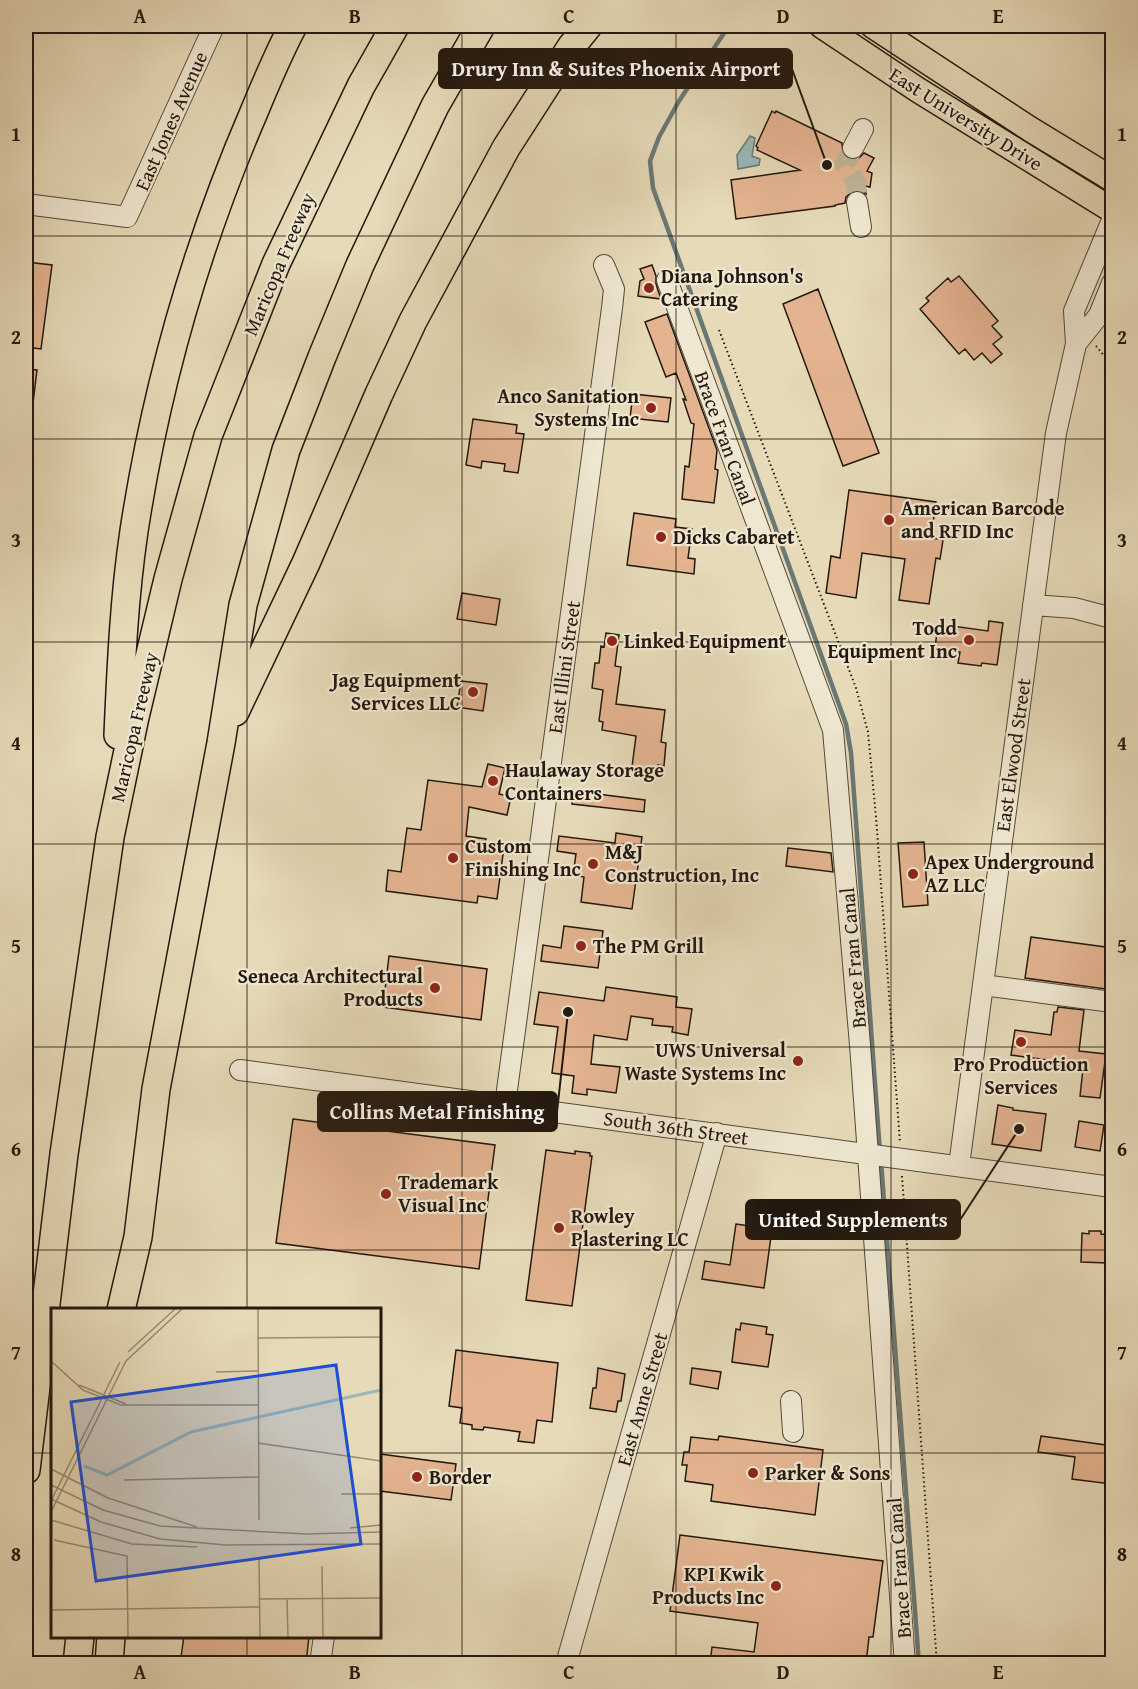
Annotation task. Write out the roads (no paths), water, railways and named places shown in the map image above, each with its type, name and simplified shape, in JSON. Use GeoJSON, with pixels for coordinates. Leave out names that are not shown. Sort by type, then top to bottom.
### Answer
{"type":"FeatureCollection","features":[{"type":"Feature","properties":{"kind":"highway"},"geometry":{"type":"LineString","coordinates":[[113,822],[129,569],[134,530],[157,413],[196,260],[228,170],[293,26]]}},
{"type":"Feature","properties":{"kind":"highway","name":"Maricopa Freeway"},"geometry":{"type":"LineString","coordinates":[[26,1470],[64,1154],[113,822],[168,579],[208,436],[276,264],[361,86],[395,26]]}},
{"type":"Feature","properties":{"kind":"highway"},"geometry":{"type":"LineString","coordinates":[[132,1308],[138,1237],[156,1089],[221,743],[243,605],[286,450],[322,357],[360,265],[435,106],[481,26]]}},
{"type":"Feature","properties":{"kind":"highway"},"geometry":{"type":"LineString","coordinates":[[221,743],[306,563],[379,393],[413,321],[507,148],[571,47],[588,26]]}},
{"type":"Feature","properties":{"kind":"highway"},"geometry":{"type":"LineString","coordinates":[[121,1308],[138,1237]]}},
{"type":"Feature","properties":{"kind":"highway"},"geometry":{"type":"LineString","coordinates":[[77,1664],[80,1638]]}},
{"type":"Feature","properties":{"kind":"highway"},"geometry":{"type":"LineString","coordinates":[[109,1664],[111,1638]]}},
{"type":"Feature","properties":{"kind":"main road","name":"East University Drive"},"geometry":{"type":"LineString","coordinates":[[822,26],[918,90],[1113,210]]}},
{"type":"Feature","properties":{"kind":"main road","name":"East University Drive"},"geometry":{"type":"LineString","coordinates":[[873,26],[1030,129],[1113,178]]}},
{"type":"Feature","properties":{"kind":"street","name":"East Jones Avenue"},"geometry":{"type":"LineString","coordinates":[[26,204],[127,217],[214,26]]}},
{"type":"Feature","properties":{"kind":"street"},"geometry":{"type":"LineString","coordinates":[[853,148],[863,129]]}},
{"type":"Feature","properties":{"kind":"street"},"geometry":{"type":"LineString","coordinates":[[857,202],[861,227]]}},
{"type":"Feature","properties":{"kind":"street","name":"East Elwood Street"},"geometry":{"type":"LineString","coordinates":[[958,1166],[1056,433],[1076,344],[1074,311],[1113,220]]}},
{"type":"Feature","properties":{"kind":"street","name":"East Illini Street"},"geometry":{"type":"LineString","coordinates":[[505,1105],[612,308],[614,289],[604,265]]}},
{"type":"Feature","properties":{"kind":"street","name":"Brace Fran Canal"},"geometry":{"type":"LineString","coordinates":[[667,280],[833,730],[869,1153],[905,1664]]}},
{"type":"Feature","properties":{"kind":"street","name":"East Elwood Street"},"geometry":{"type":"LineString","coordinates":[[1076,344],[1099,315],[1113,283]]}},
{"type":"Feature","properties":{"kind":"street"},"geometry":{"type":"LineString","coordinates":[[1033,605],[1074,608],[1113,618]]}},
{"type":"Feature","properties":{"kind":"street"},"geometry":{"type":"LineString","coordinates":[[983,985],[1113,1002]]}},
{"type":"Feature","properties":{"kind":"street","name":"South 36th Street"},"geometry":{"type":"LineString","coordinates":[[240,1070],[1113,1186]]}},
{"type":"Feature","properties":{"kind":"street","name":"East Anne Street"},"geometry":{"type":"LineString","coordinates":[[566,1664],[676,1305],[717,1134]]}},
{"type":"Feature","properties":{"kind":"street"},"geometry":{"type":"LineString","coordinates":[[792,1401],[794,1431]]}},
{"type":"Feature","properties":{"kind":"street"},"geometry":{"type":"LineString","coordinates":[[320,1664],[324,1638]]}},
{"type":"Feature","properties":{"kind":"water"},"geometry":{"type":"Polygon","coordinates":[[[750,136],[755,138],[752,156],[760,159],[759,165],[738,169],[737,155],[750,136]]]}},
{"type":"Feature","properties":{"kind":"waterway"},"geometry":{"type":"LineString","coordinates":[[728,27],[679,101],[659,137],[650,161],[653,188],[846,724],[851,753],[880,1152]]}},
{"type":"Feature","properties":{"kind":"waterway"},"geometry":{"type":"LineString","coordinates":[[881,1161],[919,1664]]}},
{"type":"Feature","properties":{"kind":"tunnel"},"geometry":{"type":"LineString","coordinates":[[853,148],[845,164],[856,183],[857,202]]}},
{"type":"Feature","properties":{"kind":"place","name":"Drury Inn & Suites Phoenix Airport"},"geometry":{"type":"Point","coordinates":[827,165]}},
{"type":"Feature","properties":{"kind":"place","name":"Diana Johnson's Catering"},"geometry":{"type":"Point","coordinates":[649,288]}},
{"type":"Feature","properties":{"kind":"place","name":"Anco Sanitation Systems Inc"},"geometry":{"type":"Point","coordinates":[651,408]}},
{"type":"Feature","properties":{"kind":"place","name":"American Barcode and RFID Inc"},"geometry":{"type":"Point","coordinates":[889,520]}},
{"type":"Feature","properties":{"kind":"place","name":"Dicks Cabaret"},"geometry":{"type":"Point","coordinates":[661,537]}},
{"type":"Feature","properties":{"kind":"place","name":"Todd Equipment Inc"},"geometry":{"type":"Point","coordinates":[969,640]}},
{"type":"Feature","properties":{"kind":"place","name":"Linked Equipment"},"geometry":{"type":"Point","coordinates":[612,641]}},
{"type":"Feature","properties":{"kind":"place","name":"Jag Equipment Services LLC"},"geometry":{"type":"Point","coordinates":[473,692]}},
{"type":"Feature","properties":{"kind":"place","name":"Haulaway Storage Containers"},"geometry":{"type":"Point","coordinates":[493,781]}},
{"type":"Feature","properties":{"kind":"place","name":"Custom Finishing Inc"},"geometry":{"type":"Point","coordinates":[453,858]}},
{"type":"Feature","properties":{"kind":"place","name":"M&J Construction, Inc"},"geometry":{"type":"Point","coordinates":[593,864]}},
{"type":"Feature","properties":{"kind":"place","name":"Apex Underground AZ LLC"},"geometry":{"type":"Point","coordinates":[913,874]}},
{"type":"Feature","properties":{"kind":"place","name":"The PM Grill"},"geometry":{"type":"Point","coordinates":[581,946]}},
{"type":"Feature","properties":{"kind":"place","name":"Seneca Architectural Products"},"geometry":{"type":"Point","coordinates":[435,988]}},
{"type":"Feature","properties":{"kind":"place","name":"Collins Metal Finishing"},"geometry":{"type":"Point","coordinates":[568,1012]}},
{"type":"Feature","properties":{"kind":"place","name":"Pro Production Services"},"geometry":{"type":"Point","coordinates":[1021,1042]}},
{"type":"Feature","properties":{"kind":"place","name":"UWS Universal Waste Systems Inc"},"geometry":{"type":"Point","coordinates":[798,1061]}},
{"type":"Feature","properties":{"kind":"place","name":"United Supplements"},"geometry":{"type":"Point","coordinates":[1019,1129]}},
{"type":"Feature","properties":{"kind":"place","name":"Trademark Visual Inc"},"geometry":{"type":"Point","coordinates":[386,1194]}},
{"type":"Feature","properties":{"kind":"place","name":"Rowley Plastering LC"},"geometry":{"type":"Point","coordinates":[559,1228]}},
{"type":"Feature","properties":{"kind":"place","name":"Parker & Sons"},"geometry":{"type":"Point","coordinates":[753,1473]}},
{"type":"Feature","properties":{"kind":"place","name":"Border"},"geometry":{"type":"Point","coordinates":[417,1477]}},
{"type":"Feature","properties":{"kind":"place","name":"KPI Kwik Products Inc"},"geometry":{"type":"Point","coordinates":[776,1586]}}]}
